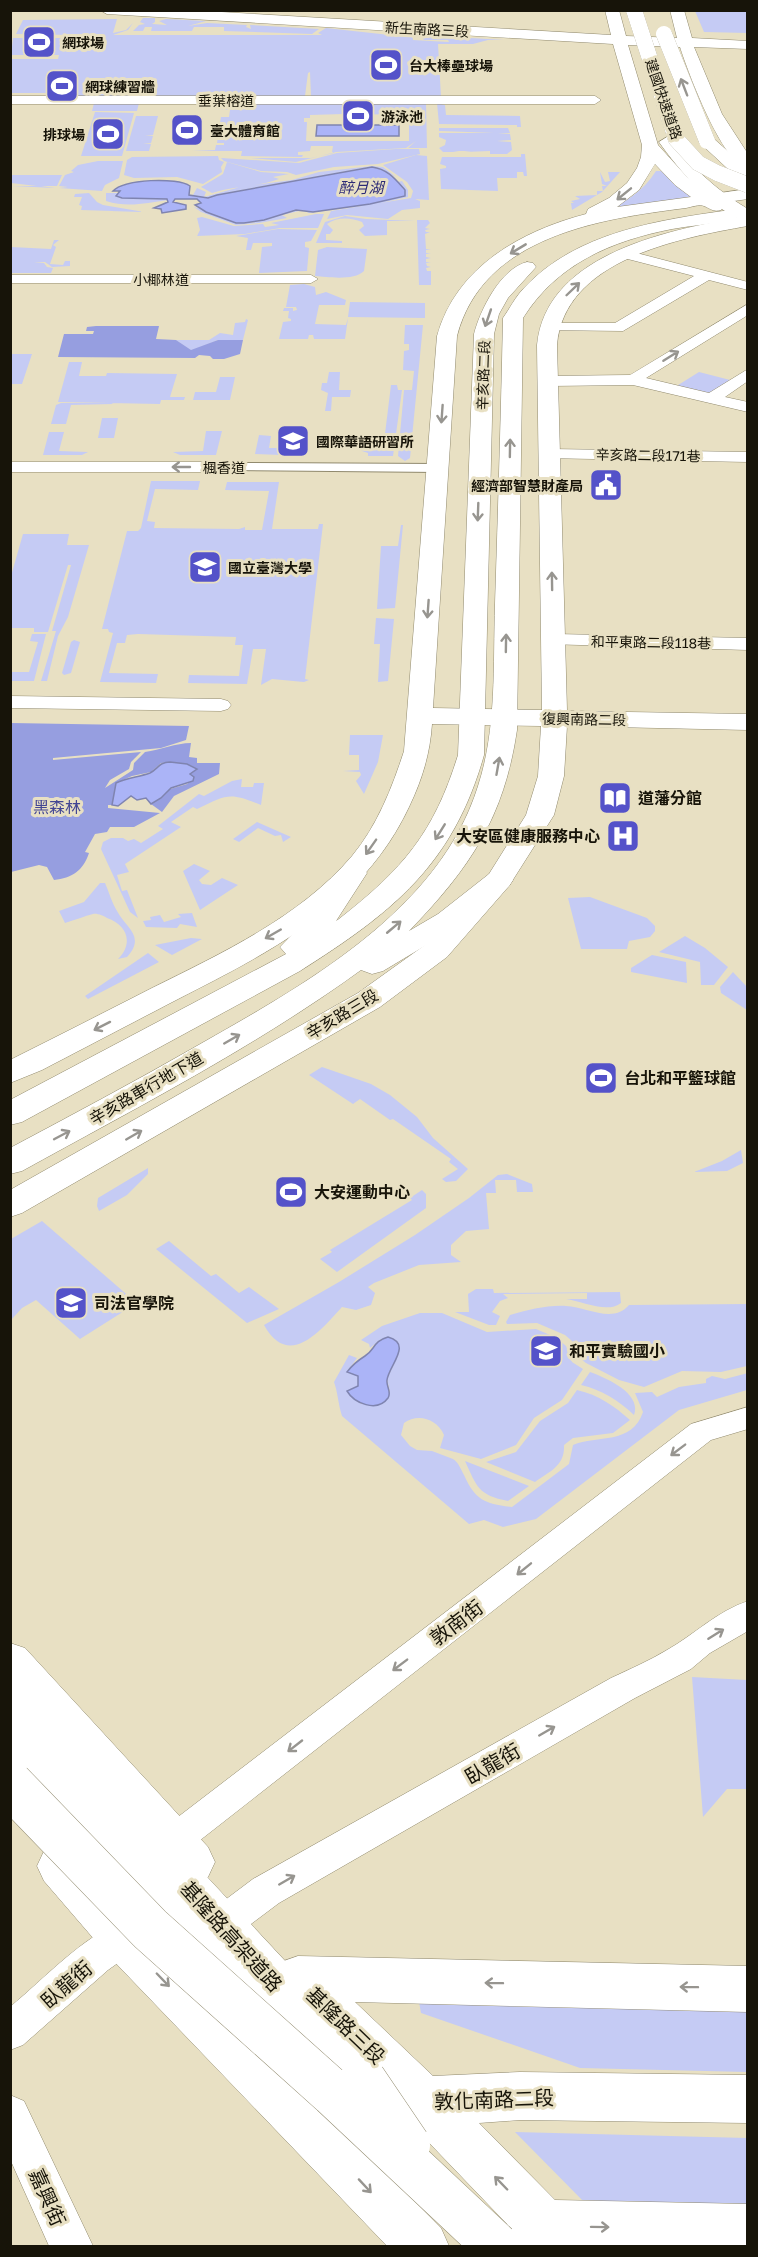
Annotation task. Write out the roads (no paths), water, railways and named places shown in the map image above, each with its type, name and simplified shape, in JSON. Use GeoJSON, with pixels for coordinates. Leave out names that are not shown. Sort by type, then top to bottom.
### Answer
{"type":"FeatureCollection","features":[{"type":"Feature","properties":{"kind":"main road","name":"新生南路三段"},"geometry":{"type":"LineString","coordinates":[[107,10],[619,38],[747,40]]}},
{"type":"Feature","properties":{"kind":"main road","name":"新生南路三段"},"geometry":{"type":"LineString","coordinates":[[188,10],[619,38]]}},
{"type":"Feature","properties":{"kind":"main road"},"geometry":{"type":"LineString","coordinates":[[612,10],[619,38],[659,144],[735,211]]}},
{"type":"Feature","properties":{"kind":"main road"},"geometry":{"type":"LineString","coordinates":[[244,987],[285,957],[320,923],[392,816],[408,781],[417,751],[447,336],[454,312],[470,287],[494,265],[538,238],[616,201],[635,185],[659,144],[624,10]]}},
{"type":"Feature","properties":{"kind":"main road","name":"建國快速道路"},"geometry":{"type":"LineString","coordinates":[[634,10],[676,139],[693,159],[714,172],[747,185]]}},
{"type":"Feature","properties":{"kind":"main road","name":"建國快速道路"},"geometry":{"type":"LineString","coordinates":[[646,10],[690,138],[708,155],[747,173]]}},
{"type":"Feature","properties":{"kind":"main road"},"geometry":{"type":"LineString","coordinates":[[677,10],[683,40],[744,160]]}},
{"type":"Feature","properties":{"kind":"main road"},"geometry":{"type":"LineString","coordinates":[[660,22],[707,141],[747,178]]}},
{"type":"Feature","properties":{"kind":"main road","name":"新生南路三段"},"geometry":{"type":"LineString","coordinates":[[683,40],[747,45]]}},
{"type":"Feature","properties":{"kind":"main road"},"geometry":{"type":"LineString","coordinates":[[571,224],[735,211]]}},
{"type":"Feature","properties":{"kind":"main road"},"geometry":{"type":"LineString","coordinates":[[555,711],[549,454],[549,327],[559,304],[570,290],[591,273],[625,254],[677,237],[735,211]]}},
{"type":"Feature","properties":{"kind":"main road","name":"辛亥路二段"},"geometry":{"type":"LineString","coordinates":[[472,709],[484,334],[486,319],[494,303],[502,291],[529,266],[585,234],[674,214],[735,211]]}},
{"type":"Feature","properties":{"kind":"main road","name":"辛亥路二段"},"geometry":{"type":"LineString","coordinates":[[505,710],[513,318],[522,300],[539,282],[599,244],[735,211]]}},
{"type":"Feature","properties":{"kind":"main road","name":"復興南路二段"},"geometry":{"type":"LineString","coordinates":[[555,711],[747,706]]}},
{"type":"Feature","properties":{"kind":"main road","name":"復興南路二段"},"geometry":{"type":"LineString","coordinates":[[421,708],[555,711],[747,722]]}},
{"type":"Feature","properties":{"kind":"main road"},"geometry":{"type":"LineString","coordinates":[[10,1114],[328,941],[379,902],[419,862],[439,835],[454,808],[465,782],[471,755],[472,709]]}},
{"type":"Feature","properties":{"kind":"main road"},"geometry":{"type":"LineString","coordinates":[[279,1012],[348,966],[404,919],[448,870],[478,822],[497,775],[505,710]]}},
{"type":"Feature","properties":{"kind":"main road","name":"辛亥路三段"},"geometry":{"type":"LineString","coordinates":[[10,1206],[369,1000],[436,951],[499,880],[540,815],[551,776],[555,711]]}},
{"type":"Feature","properties":{"kind":"main road"},"geometry":{"type":"LineString","coordinates":[[10,1073],[220,965],[296,921],[353,873]]}},
{"type":"Feature","properties":{"kind":"main road"},"geometry":{"type":"LineString","coordinates":[[279,1012],[393,954],[448,920],[499,880]]}},
{"type":"Feature","properties":{"kind":"main road","name":"辛亥路車行地下道"},"geometry":{"type":"LineString","coordinates":[[10,1162],[120,1104],[279,1012]]}},
{"type":"Feature","properties":{"kind":"main road","name":"基隆路三段"},"geometry":{"type":"LineString","coordinates":[[10,1660],[298,1978],[402,2103],[553,2236]]}},
{"type":"Feature","properties":{"kind":"main road","name":"基隆路高架道路"},"geometry":{"type":"LineString","coordinates":[[10,1694],[363,2080],[438,2191]]}},
{"type":"Feature","properties":{"kind":"main road"},"geometry":{"type":"LineString","coordinates":[[10,1739],[91,1826],[255,1992],[353,2083],[402,2103]]}},
{"type":"Feature","properties":{"kind":"main road","name":"基隆路高架道路"},"geometry":{"type":"LineString","coordinates":[[10,1784],[150,1929],[438,2191],[496,2247]]}},
{"type":"Feature","properties":{"kind":"main road"},"geometry":{"type":"LineString","coordinates":[[10,1813],[123,1938],[411,2234],[553,2236],[747,2230]]}},
{"type":"Feature","properties":{"kind":"main road"},"geometry":{"type":"LineString","coordinates":[[298,1978],[747,1989]]}},
{"type":"Feature","properties":{"kind":"main road","name":"敦化南路二段"},"geometry":{"type":"LineString","coordinates":[[248,2067],[321,2100],[402,2103],[520,2096],[747,2099]]}},
{"type":"Feature","properties":{"kind":"street","name":"垂葉榕道"},"geometry":{"type":"LineString","coordinates":[[10,100],[595,100]]}},
{"type":"Feature","properties":{"kind":"street"},"geometry":{"type":"LineString","coordinates":[[735,211],[747,194]]}},
{"type":"Feature","properties":{"kind":"street"},"geometry":{"type":"LineString","coordinates":[[625,254],[747,286]]}},
{"type":"Feature","properties":{"kind":"street"},"geometry":{"type":"LineString","coordinates":[[549,327],[618,328],[707,275]]}},
{"type":"Feature","properties":{"kind":"street","name":"小椰林道"},"geometry":{"type":"LineString","coordinates":[[10,279],[311,279]]}},
{"type":"Feature","properties":{"kind":"street"},"geometry":{"type":"LineString","coordinates":[[633,380],[747,308]]}},
{"type":"Feature","properties":{"kind":"street"},"geometry":{"type":"LineString","coordinates":[[711,399],[747,374]]}},
{"type":"Feature","properties":{"kind":"street"},"geometry":{"type":"LineString","coordinates":[[548,381],[633,380],[747,407]]}},
{"type":"Feature","properties":{"kind":"street","name":"辛亥路二段171巷"},"geometry":{"type":"LineString","coordinates":[[549,454],[747,457]]}},
{"type":"Feature","properties":{"kind":"street","name":"楓香道"},"geometry":{"type":"LineString","coordinates":[[10,467],[438,468]]}},
{"type":"Feature","properties":{"kind":"street","name":"和平東路二段118巷"},"geometry":{"type":"LineString","coordinates":[[554,640],[747,644]]}},
{"type":"Feature","properties":{"kind":"street"},"geometry":{"type":"LineString","coordinates":[[10,702],[221,705]]}},
{"type":"Feature","properties":{"kind":"street","name":"敦南街"},"geometry":{"type":"LineString","coordinates":[[173,1841],[701,1432],[747,1418]]}},
{"type":"Feature","properties":{"kind":"street","name":"臥龍街"},"geometry":{"type":"LineString","coordinates":[[238,1912],[266,1891],[622,1688],[680,1659],[699,1644],[747,1614]]}},
{"type":"Feature","properties":{"kind":"street","name":"臥龍街"},"geometry":{"type":"LineString","coordinates":[[10,2032],[95,1958],[123,1938]]}},
{"type":"Feature","properties":{"kind":"street","name":"嘉興街"},"geometry":{"type":"LineString","coordinates":[[10,2114],[66,2238],[73,2247]]}},
{"type":"Feature","properties":{"kind":"water"},"geometry":{"type":"Polygon","coordinates":[[[317,125],[399,125],[399,136],[316,136],[317,125]]]}},
{"type":"Feature","properties":{"kind":"water","name":"醉月湖"},"geometry":{"type":"Polygon","coordinates":[[[372,167],[391,175],[405,190],[405,196],[370,204],[313,212],[296,210],[264,220],[244,223],[236,223],[206,212],[195,205],[201,203],[197,199],[175,199],[173,202],[186,205],[186,209],[162,213],[161,209],[154,208],[168,202],[167,199],[122,198],[116,196],[120,191],[113,191],[128,184],[163,180],[183,183],[190,186],[189,195],[208,198],[372,167]]]}},
{"type":"Feature","properties":{"kind":"water"},"geometry":{"type":"Polygon","coordinates":[[[170,762],[187,764],[197,769],[190,774],[194,777],[193,781],[171,788],[151,804],[146,798],[137,800],[131,796],[118,806],[112,805],[116,783],[150,773],[161,764],[170,762]]]}},
{"type":"Feature","properties":{"kind":"water"},"geometry":{"type":"Polygon","coordinates":[[[388,1337],[399,1345],[398,1356],[387,1380],[389,1396],[378,1405],[366,1405],[347,1391],[358,1386],[358,1376],[347,1372],[379,1341],[388,1337]]]}},
{"type":"Feature","properties":{"kind":"place","name":"網球場"},"geometry":{"type":"Point","coordinates":[39,42]}},
{"type":"Feature","properties":{"kind":"place","name":"台大棒壘球場"},"geometry":{"type":"Point","coordinates":[386,65]}},
{"type":"Feature","properties":{"kind":"place","name":"網球練習牆"},"geometry":{"type":"Point","coordinates":[62,86]}},
{"type":"Feature","properties":{"kind":"place","name":"游泳池"},"geometry":{"type":"Point","coordinates":[358,116]}},
{"type":"Feature","properties":{"kind":"place","name":"臺大體育館"},"geometry":{"type":"Point","coordinates":[187,130]}},
{"type":"Feature","properties":{"kind":"place","name":"排球場"},"geometry":{"type":"Point","coordinates":[108,134]}},
{"type":"Feature","properties":{"kind":"place","name":"國際華語研習所"},"geometry":{"type":"Point","coordinates":[293,441]}},
{"type":"Feature","properties":{"kind":"place","name":"經濟部智慧財產局"},"geometry":{"type":"Point","coordinates":[606,485]}},
{"type":"Feature","properties":{"kind":"place","name":"國立臺灣大學"},"geometry":{"type":"Point","coordinates":[205,567]}},
{"type":"Feature","properties":{"kind":"place","name":"道藩分館"},"geometry":{"type":"Point","coordinates":[615,798]}},
{"type":"Feature","properties":{"kind":"place","name":"大安區健康服務中心"},"geometry":{"type":"Point","coordinates":[623,836]}},
{"type":"Feature","properties":{"kind":"place","name":"台北和平籃球館"},"geometry":{"type":"Point","coordinates":[601,1078]}},
{"type":"Feature","properties":{"kind":"place","name":"大安運動中心"},"geometry":{"type":"Point","coordinates":[291,1192]}},
{"type":"Feature","properties":{"kind":"place","name":"司法官學院"},"geometry":{"type":"Point","coordinates":[71,1303]}},
{"type":"Feature","properties":{"kind":"place","name":"和平實驗國小"},"geometry":{"type":"Point","coordinates":[546,1351]}},
{"type":"Feature","properties":{"kind":"park label","name":"黑森林"},"geometry":{"type":"Point","coordinates":[57,807]}}]}
